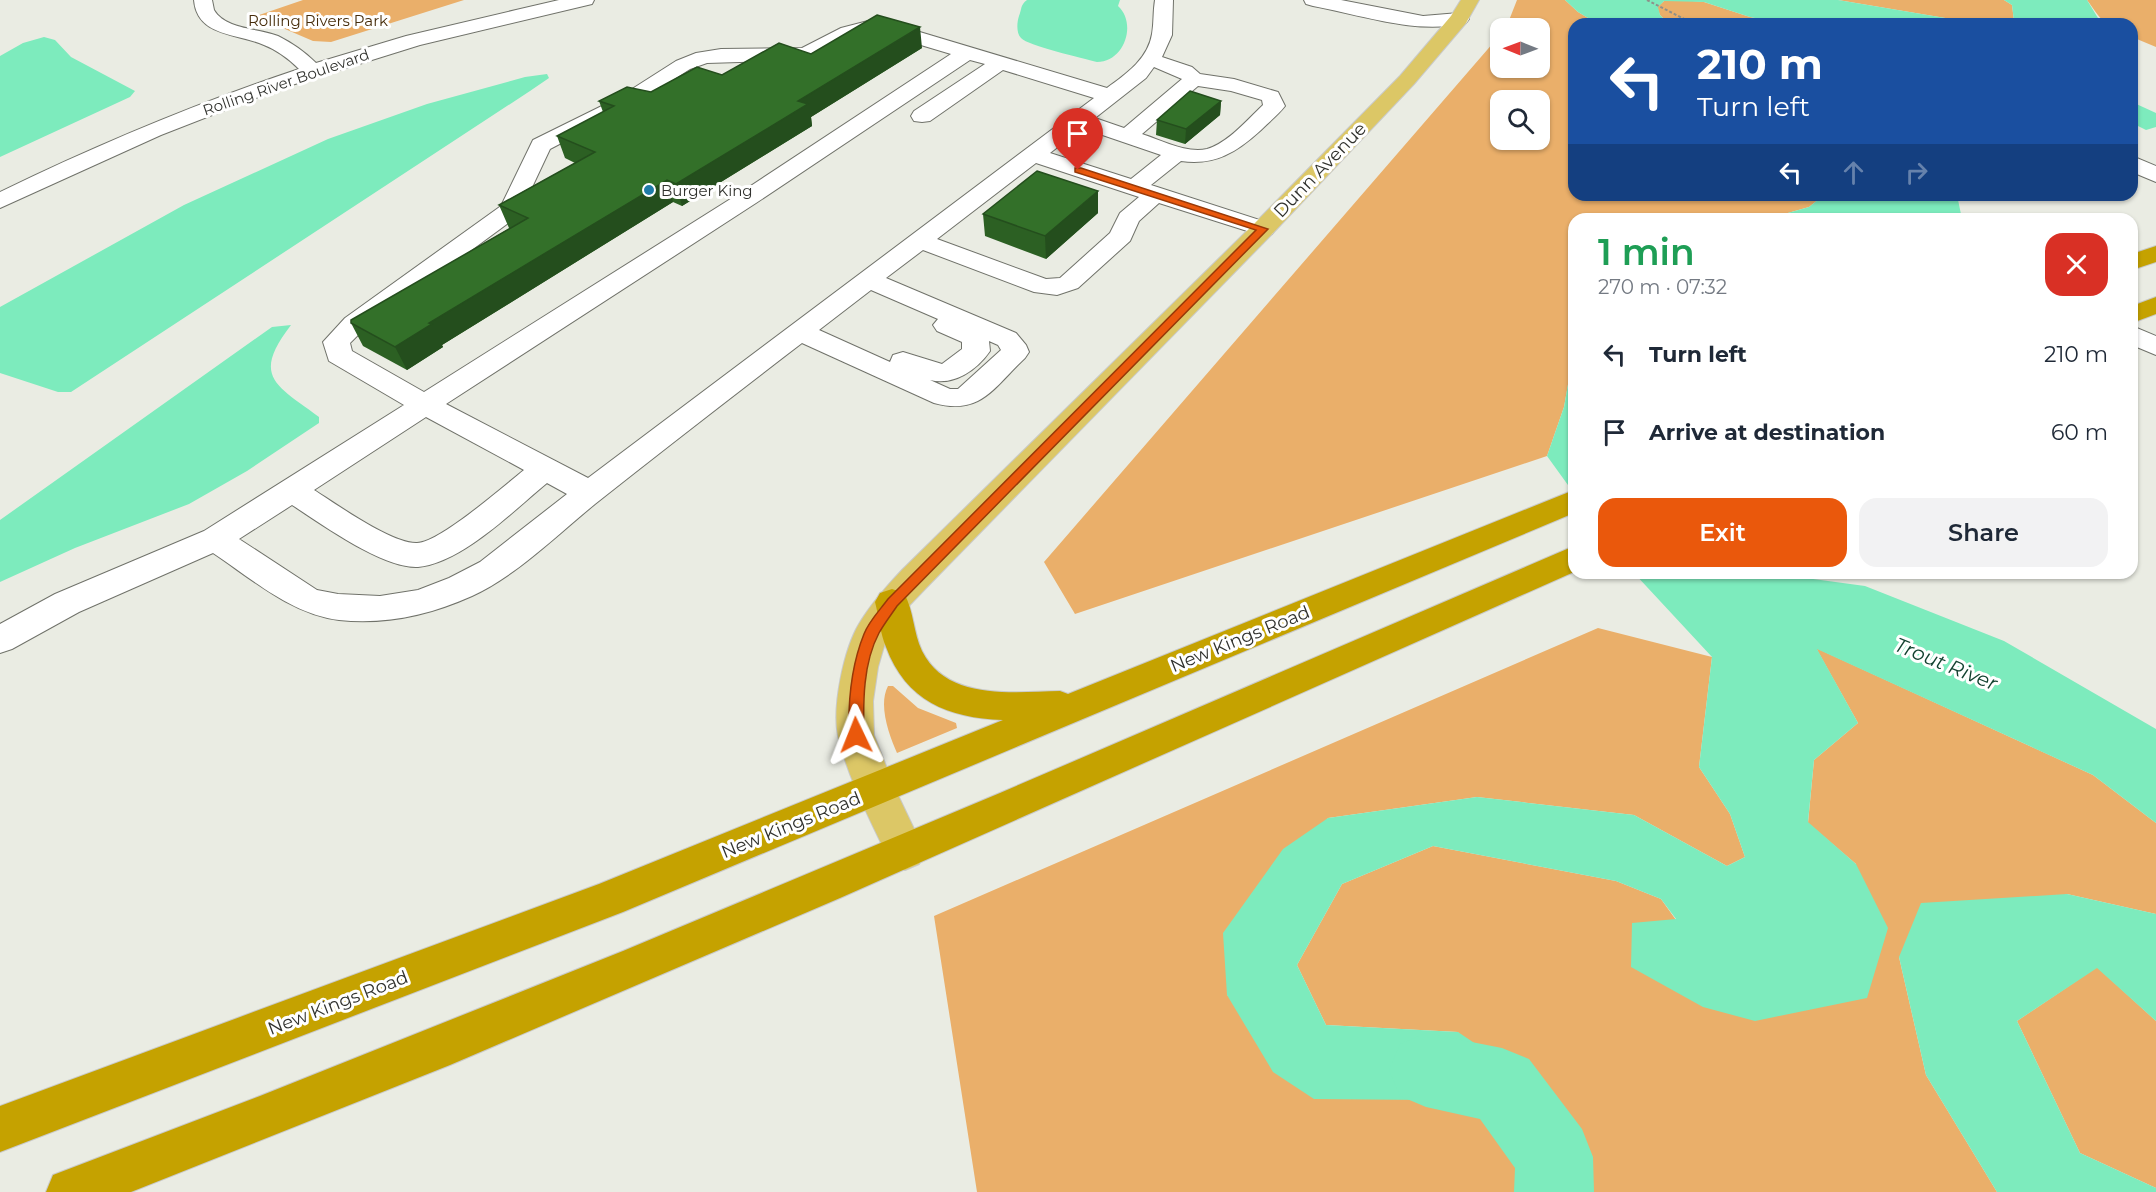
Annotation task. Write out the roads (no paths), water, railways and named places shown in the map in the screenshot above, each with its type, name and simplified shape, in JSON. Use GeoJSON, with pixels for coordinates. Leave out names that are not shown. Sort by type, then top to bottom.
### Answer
{"type":"FeatureCollection","features":[{"type":"Feature","properties":{"kind":"highway"},"geometry":{"type":"LineString","coordinates":[[2138,260],[2156,253]]}},
{"type":"Feature","properties":{"kind":"highway"},"geometry":{"type":"LineString","coordinates":[[2138,312],[2156,305]]}},
{"type":"Feature","properties":{"kind":"highway","name":"New Kings Road"},"geometry":{"type":"LineString","coordinates":[[0,1129],[609,899],[1565,504]]}},
{"type":"Feature","properties":{"kind":"highway"},"geometry":{"type":"LineString","coordinates":[[70,1192],[251,1124],[598,982],[905,852],[1568,561]]}},
{"type":"Feature","properties":{"kind":"highway"},"geometry":{"type":"LineString","coordinates":[[892,602],[903,649],[918,674],[946,697],[985,706],[1077,706]]}},
{"type":"Feature","properties":{"kind":"main road","name":"Dunn Avenue"},"geometry":{"type":"LineString","coordinates":[[905,852],[876,789],[856,735],[855,702],[861,667],[871,633],[892,602],[1263,229],[1407,80],[1459,20],[1470,0]]}},
{"type":"Feature","properties":{"kind":"street"},"geometry":{"type":"LineString","coordinates":[[202,0],[202,9],[208,18],[225,28],[268,39],[307,65]]}},
{"type":"Feature","properties":{"kind":"street","name":"Rolling River Boulevard"},"geometry":{"type":"LineString","coordinates":[[0,182],[116,129],[193,98],[307,65],[424,37],[508,4],[585,0]]}},
{"type":"Feature","properties":{"kind":"street"},"geometry":{"type":"LineString","coordinates":[[215,539],[308,600],[338,607],[380,609],[421,602],[492,570],[1139,74],[1162,35],[1164,0]]}},
{"type":"Feature","properties":{"kind":"street"},"geometry":{"type":"LineString","coordinates":[[1313,0],[1423,22],[1459,20]]}},
{"type":"Feature","properties":{"kind":"street"},"geometry":{"type":"LineString","coordinates":[[1391,0],[1432,8],[1459,20]]}},
{"type":"Feature","properties":{"kind":"street"},"geometry":{"type":"LineString","coordinates":[[591,493],[424,404],[339,355],[336,342],[354,324],[511,210],[542,145],[625,102],[683,64],[703,57],[806,54],[848,32],[868,27],[886,28],[965,54],[1110,96]]}},
{"type":"Feature","properties":{"kind":"street"},"geometry":{"type":"LineString","coordinates":[[0,640],[67,603],[215,539],[748,198],[965,54]]}},
{"type":"Feature","properties":{"kind":"street"},"geometry":{"type":"LineString","coordinates":[[1080,120],[1177,153],[1211,155],[1251,127],[1274,106],[1271,96],[1234,85],[1194,79],[1185,71],[1149,59]]}},
{"type":"Feature","properties":{"kind":"street"},"geometry":{"type":"LineString","coordinates":[[922,116],[999,64]]}},
{"type":"Feature","properties":{"kind":"street","name":"Rolling River Boulevard"},"geometry":{"type":"LineString","coordinates":[[0,201],[134,138],[307,65]]}},
{"type":"Feature","properties":{"kind":"street"},"geometry":{"type":"LineString","coordinates":[[1128,135],[1194,79]]}},
{"type":"Feature","properties":{"kind":"street"},"geometry":{"type":"LineString","coordinates":[[920,241],[1043,287],[1057,287],[1069,283],[1121,236],[1128,218],[1144,191],[1177,153]]}},
{"type":"Feature","properties":{"kind":"street"},"geometry":{"type":"LineString","coordinates":[[1034,155],[1263,229]]}},
{"type":"Feature","properties":{"kind":"street"},"geometry":{"type":"LineString","coordinates":[[2138,166],[2156,175]]}},
{"type":"Feature","properties":{"kind":"street"},"geometry":{"type":"LineString","coordinates":[[800,332],[944,397],[956,399],[967,397],[1015,352],[1013,345],[1007,339],[868,280]]}},
{"type":"Feature","properties":{"kind":"street"},"geometry":{"type":"LineString","coordinates":[[840,350],[862,344],[936,375],[964,376],[987,358],[988,351],[985,344],[975,338],[901,307],[903,295]]}},
{"type":"Feature","properties":{"kind":"street"},"geometry":{"type":"LineString","coordinates":[[2138,337],[2156,347]]}},
{"type":"Feature","properties":{"kind":"street"},"geometry":{"type":"LineString","coordinates":[[291,490],[387,547],[416,555],[442,548],[546,469]]}},
{"type":"Feature","properties":{"kind":"water"},"geometry":{"type":"Polygon","coordinates":[[[1027,0],[1120,0],[1118,6],[1127,22],[1125,40],[1121,49],[1115,56],[1097,62],[1056,52],[1026,41],[1019,36],[1018,21],[1023,4],[1027,0]]]}},
{"type":"Feature","properties":{"kind":"water"},"geometry":{"type":"Polygon","coordinates":[[[1565,0],[1838,0],[1945,18],[1755,18],[1704,2],[1664,1],[1658,7],[1663,18],[1588,18],[1565,0]]]}},
{"type":"Feature","properties":{"kind":"water"},"geometry":{"type":"Polygon","coordinates":[[[2004,0],[2087,0],[2098,18],[2014,18],[2012,5],[2004,0]]]}},
{"type":"Feature","properties":{"kind":"water"},"geometry":{"type":"Polygon","coordinates":[[[44,37],[55,40],[71,57],[135,91],[130,97],[0,157],[0,56],[23,43],[44,37]]]}},
{"type":"Feature","properties":{"kind":"water"},"geometry":{"type":"Polygon","coordinates":[[[547,74],[549,78],[530,91],[71,392],[58,392],[0,373],[0,307],[184,205],[328,139],[427,104],[525,77],[547,74]]]}},
{"type":"Feature","properties":{"kind":"water"},"geometry":{"type":"Polygon","coordinates":[[[2138,105],[2156,113],[2156,127],[2146,130],[2138,126],[2138,105]]]}},
{"type":"Feature","properties":{"kind":"water"},"geometry":{"type":"Polygon","coordinates":[[[1816,201],[1958,201],[1961,213],[1788,213],[1809,207],[1816,201]]]}},
{"type":"Feature","properties":{"kind":"water"},"geometry":{"type":"Polygon","coordinates":[[[291,325],[272,357],[271,369],[281,388],[319,417],[319,423],[247,471],[189,504],[75,548],[0,582],[0,520],[272,327],[291,325]]]}},
{"type":"Feature","properties":{"kind":"water"},"geometry":{"type":"Polygon","coordinates":[[[1568,384],[1568,485],[1547,456],[1564,407],[1568,384]]]}},
{"type":"Feature","properties":{"kind":"water","name":"Trout River"},"geometry":{"type":"Polygon","coordinates":[[[1640,579],[1813,579],[1865,586],[2004,641],[2156,729],[2156,823],[2093,775],[1817,649],[1858,723],[1814,760],[1808,822],[1856,864],[1888,928],[1867,998],[1755,1021],[1703,1007],[1631,967],[1632,923],[1676,919],[1661,899],[1616,881],[1433,846],[1342,884],[1297,965],[1326,1025],[1458,1032],[1513,1069],[1483,1106],[1426,1100],[1314,1099],[1273,1072],[1227,995],[1223,933],[1283,849],[1328,818],[1477,797],[1634,815],[1727,866],[1745,857],[1730,814],[1699,767],[1712,657],[1640,579]]]}},
{"type":"Feature","properties":{"kind":"water"},"geometry":{"type":"Polygon","coordinates":[[[2067,894],[2156,914],[2156,1021],[2097,968],[2017,1021],[2080,1153],[2156,1188],[2156,1192],[1997,1192],[1926,1075],[1899,957],[1921,903],[2067,894]]]}},
{"type":"Feature","properties":{"kind":"waterway"},"geometry":{"type":"LineString","coordinates":[[1426,1070],[1502,1086],[1554,1157],[1554,1192]]}},
{"type":"Feature","properties":{"kind":"place","name":"Burger King"},"geometry":{"type":"Point","coordinates":[649,190]}},
{"type":"Feature","properties":{"kind":"park label","name":"Rolling Rivers Park"},"geometry":{"type":"Point","coordinates":[318,20]}}]}
